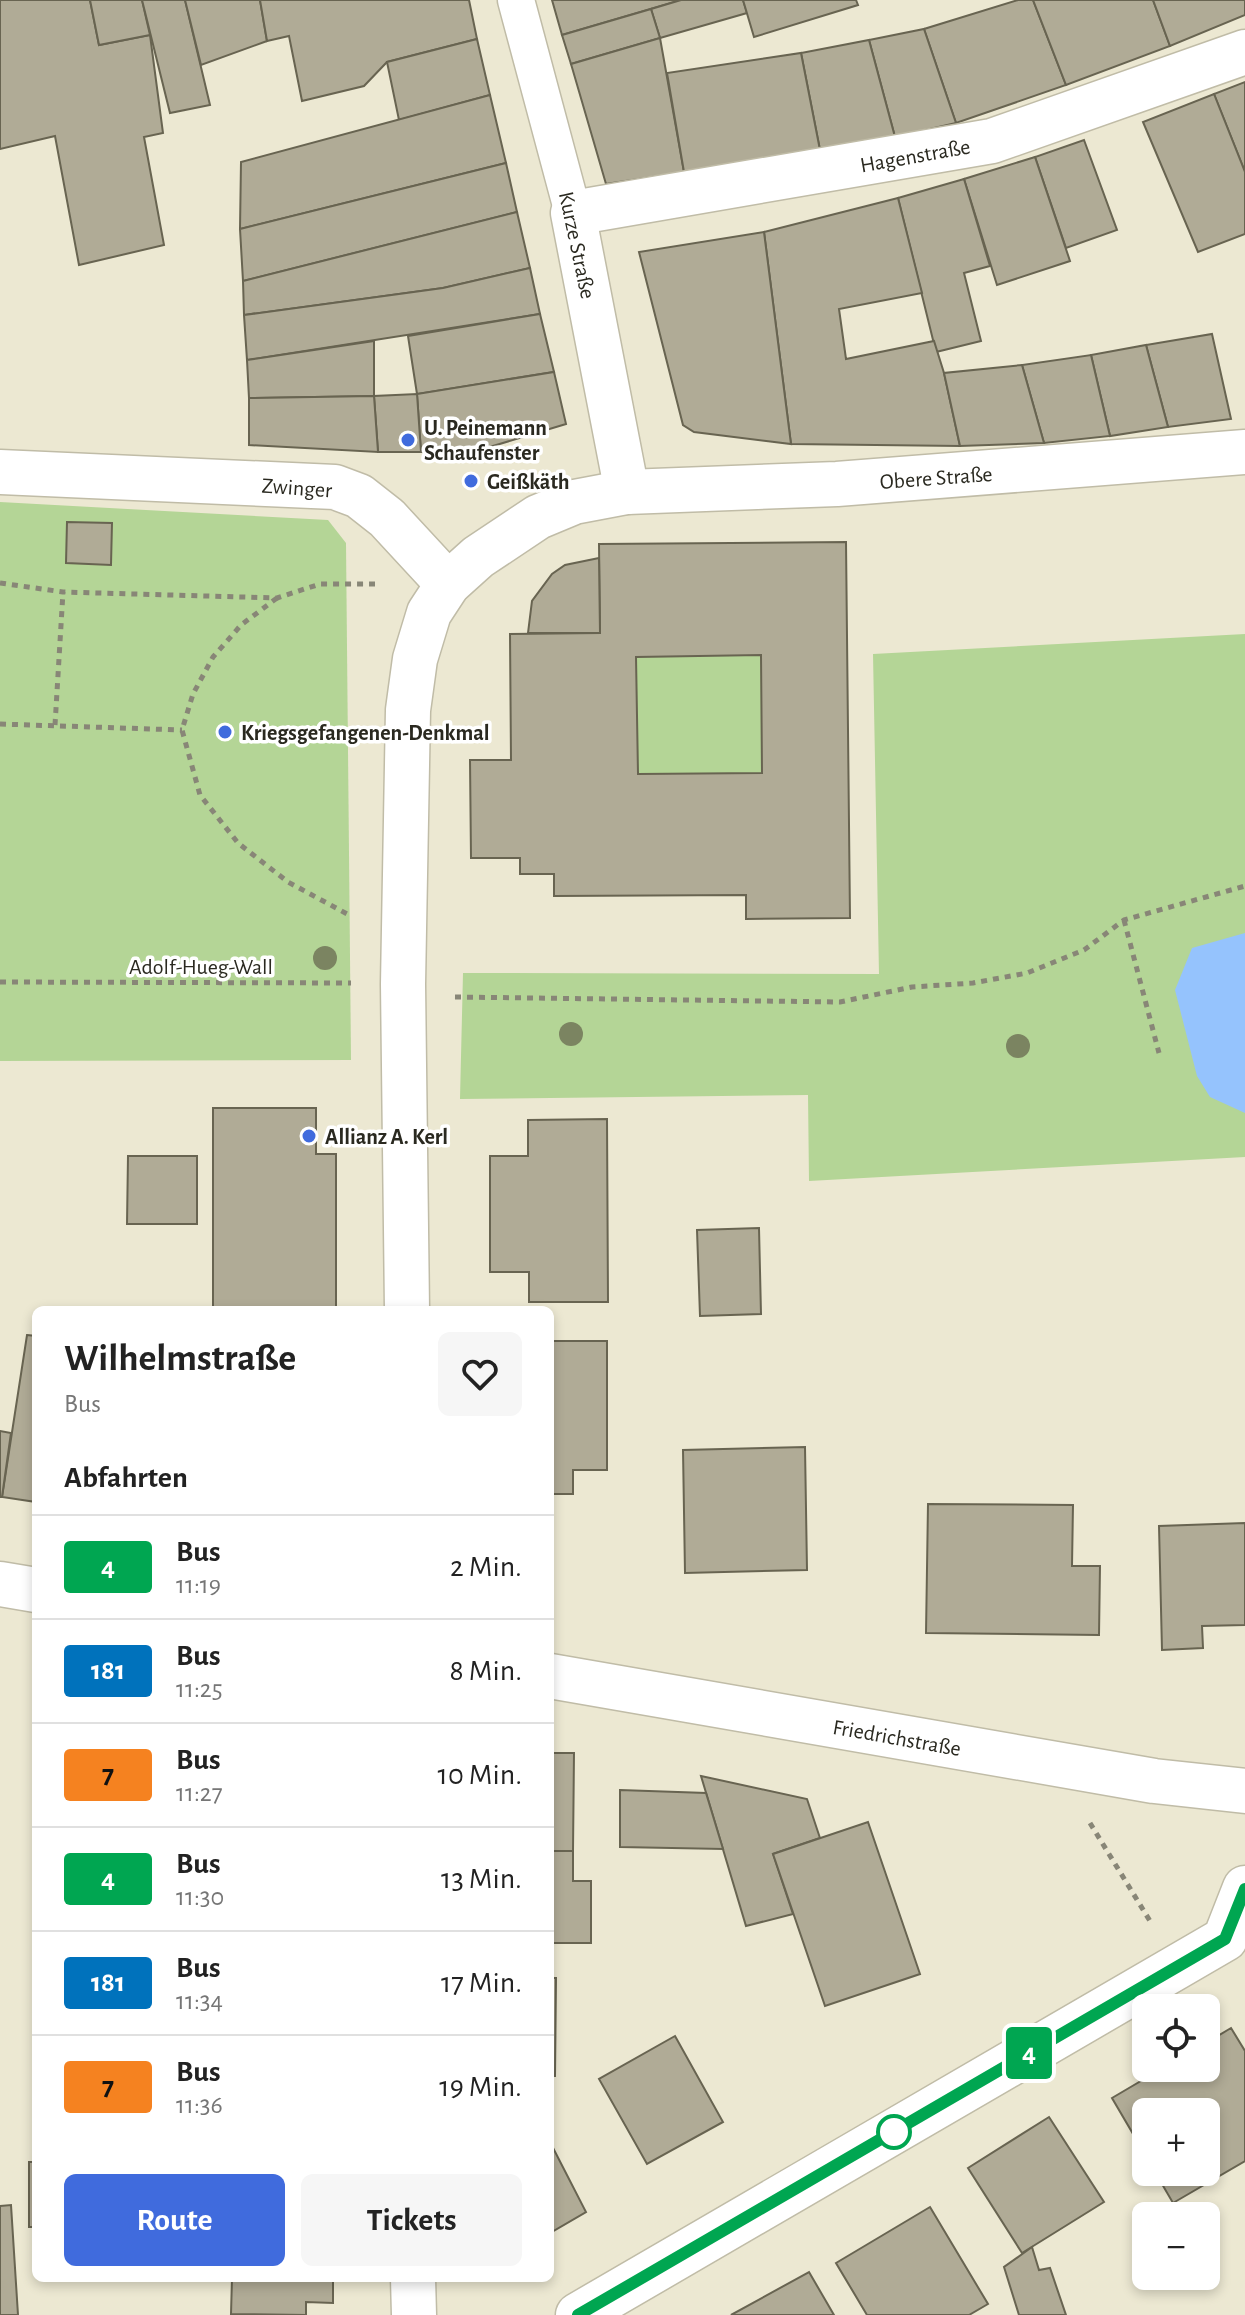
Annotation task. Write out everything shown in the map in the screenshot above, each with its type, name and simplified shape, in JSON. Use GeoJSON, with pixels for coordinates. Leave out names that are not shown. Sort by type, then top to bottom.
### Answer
{"type":"FeatureCollection","features":[{"type":"Feature","properties":{"kind":"street","name":"Kurze Straße"},"geometry":{"type":"LineString","coordinates":[[516,0],[573,213],[627,492]]}},
{"type":"Feature","properties":{"kind":"street","name":"Hagenstraße"},"geometry":{"type":"LineString","coordinates":[[573,213],[992,141],[1245,52]]}},
{"type":"Feature","properties":{"kind":"street","name":"Obere Straße"},"geometry":{"type":"LineString","coordinates":[[627,492],[837,484],[1245,452]]}},
{"type":"Feature","properties":{"kind":"street","name":"Zwinger"},"geometry":{"type":"LineString","coordinates":[[0,472],[335,487],[359,496],[387,518],[448,584]]}},
{"type":"Feature","properties":{"kind":"street"},"geometry":{"type":"LineString","coordinates":[[407,1306],[403,964],[408,710],[415,659],[429,613],[448,584],[478,557],[538,517],[574,502],[627,492]]}},
{"type":"Feature","properties":{"kind":"street"},"geometry":{"type":"LineString","coordinates":[[0,1584],[32,1589]]}},
{"type":"Feature","properties":{"kind":"street","name":"Friedrichstraße"},"geometry":{"type":"LineString","coordinates":[[554,1677],[1154,1781],[1245,1791]]}},
{"type":"Feature","properties":{"kind":"street"},"geometry":{"type":"LineString","coordinates":[[578,2315],[1225,1939],[1245,1888]]}},
{"type":"Feature","properties":{"kind":"street"},"geometry":{"type":"LineString","coordinates":[[413,2282],[414,2315]]}},
{"type":"Feature","properties":{"kind":"path"},"geometry":{"type":"LineString","coordinates":[[0,583],[63,592],[277,598]]}},
{"type":"Feature","properties":{"kind":"path"},"geometry":{"type":"LineString","coordinates":[[448,584],[320,584],[277,598],[241,625],[213,657],[193,694],[182,730],[200,795],[238,843],[403,964],[455,997],[840,1002],[912,987],[973,983],[1027,973],[1084,950],[1124,920],[1245,886]]}},
{"type":"Feature","properties":{"kind":"path"},"geometry":{"type":"LineString","coordinates":[[55,725],[63,592]]}},
{"type":"Feature","properties":{"kind":"path"},"geometry":{"type":"LineString","coordinates":[[0,724],[182,730]]}},
{"type":"Feature","properties":{"kind":"path"},"geometry":{"type":"LineString","coordinates":[[1124,920],[1159,1053]]}},
{"type":"Feature","properties":{"kind":"path","name":"Adolf-Hueg-Wall"},"geometry":{"type":"LineString","coordinates":[[0,982],[403,964]]}},
{"type":"Feature","properties":{"kind":"path"},"geometry":{"type":"LineString","coordinates":[[1054,1764],[1178,1966]]}},
{"type":"Feature","properties":{"kind":"green space"},"geometry":{"type":"Polygon","coordinates":[[[0,502],[328,520],[346,543],[351,1060],[0,1061],[0,502]]]}},
{"type":"Feature","properties":{"kind":"green space"},"geometry":{"type":"Polygon","coordinates":[[[1245,634],[1245,1157],[809,1181],[808,1095],[460,1099],[463,973],[879,974],[873,654],[1245,634]]]}},
{"type":"Feature","properties":{"kind":"green space"},"geometry":{"type":"Polygon","coordinates":[[[761,655],[762,773],[638,774],[636,657],[761,655]]]}},
{"type":"Feature","properties":{"kind":"water"},"geometry":{"type":"Polygon","coordinates":[[[1245,933],[1245,1113],[1210,1097],[1197,1076],[1175,990],[1192,948],[1245,933]]]}},
{"type":"Feature","properties":{"kind":"building"},"geometry":{"type":"Polygon","coordinates":[[[0,0],[90,0],[99,45],[150,35],[163,133],[144,137],[164,245],[79,265],[55,136],[0,149],[0,0]]]}},
{"type":"Feature","properties":{"kind":"building"},"geometry":{"type":"Polygon","coordinates":[[[90,0],[142,0],[150,35],[99,45],[90,0]]]}},
{"type":"Feature","properties":{"kind":"building"},"geometry":{"type":"Polygon","coordinates":[[[142,0],[185,0],[210,105],[170,113],[142,0]]]}},
{"type":"Feature","properties":{"kind":"building"},"geometry":{"type":"Polygon","coordinates":[[[185,0],[260,0],[267,41],[201,65],[185,0]]]}},
{"type":"Feature","properties":{"kind":"building"},"geometry":{"type":"Polygon","coordinates":[[[260,0],[469,0],[477,39],[387,62],[364,86],[302,101],[289,36],[267,41],[260,0]]]}},
{"type":"Feature","properties":{"kind":"building"},"geometry":{"type":"Polygon","coordinates":[[[552,0],[681,0],[562,35],[552,0]]]}},
{"type":"Feature","properties":{"kind":"building"},"geometry":{"type":"Polygon","coordinates":[[[681,0],[743,0],[747,13],[660,38],[651,9],[681,0]]]}},
{"type":"Feature","properties":{"kind":"building"},"geometry":{"type":"Polygon","coordinates":[[[743,0],[856,0],[858,5],[754,37],[743,0]]]}},
{"type":"Feature","properties":{"kind":"building"},"geometry":{"type":"Polygon","coordinates":[[[1018,0],[1033,0],[1066,85],[956,123],[924,29],[1018,0]]]}},
{"type":"Feature","properties":{"kind":"building"},"geometry":{"type":"Polygon","coordinates":[[[1033,0],[1153,0],[1170,46],[1066,85],[1033,0]]]}},
{"type":"Feature","properties":{"kind":"building"},"geometry":{"type":"Polygon","coordinates":[[[1153,0],[1245,0],[1245,15],[1170,46],[1153,0]]]}},
{"type":"Feature","properties":{"kind":"building"},"geometry":{"type":"Polygon","coordinates":[[[651,9],[660,38],[571,64],[562,35],[651,9]]]}},
{"type":"Feature","properties":{"kind":"building"},"geometry":{"type":"Polygon","coordinates":[[[924,29],[956,123],[895,137],[869,40],[924,29]]]}},
{"type":"Feature","properties":{"kind":"building"},"geometry":{"type":"Polygon","coordinates":[[[660,38],[684,172],[606,184],[571,64],[660,38]]]}},
{"type":"Feature","properties":{"kind":"building"},"geometry":{"type":"Polygon","coordinates":[[[477,39],[490,95],[399,120],[387,62],[477,39]]]}},
{"type":"Feature","properties":{"kind":"building"},"geometry":{"type":"Polygon","coordinates":[[[869,40],[895,137],[820,150],[801,53],[869,40]]]}},
{"type":"Feature","properties":{"kind":"building"},"geometry":{"type":"Polygon","coordinates":[[[801,53],[820,150],[684,172],[667,73],[801,53]]]}},
{"type":"Feature","properties":{"kind":"building"},"geometry":{"type":"Polygon","coordinates":[[[1245,82],[1245,172],[1214,94],[1245,82]]]}},
{"type":"Feature","properties":{"kind":"building"},"geometry":{"type":"Polygon","coordinates":[[[1214,94],[1245,172],[1245,234],[1198,252],[1143,122],[1214,94]]]}},
{"type":"Feature","properties":{"kind":"building"},"geometry":{"type":"Polygon","coordinates":[[[490,95],[506,163],[240,229],[241,162],[490,95]]]}},
{"type":"Feature","properties":{"kind":"building"},"geometry":{"type":"Polygon","coordinates":[[[1084,140],[1117,230],[1066,248],[1035,157],[1084,140]]]}},
{"type":"Feature","properties":{"kind":"building"},"geometry":{"type":"Polygon","coordinates":[[[1035,157],[1070,261],[997,285],[964,179],[1035,157]]]}},
{"type":"Feature","properties":{"kind":"building"},"geometry":{"type":"Polygon","coordinates":[[[506,163],[517,212],[243,281],[240,229],[506,163]]]}},
{"type":"Feature","properties":{"kind":"building"},"geometry":{"type":"Polygon","coordinates":[[[964,179],[990,266],[964,273],[981,341],[936,352],[898,198],[964,179]]]}},
{"type":"Feature","properties":{"kind":"building"},"geometry":{"type":"Polygon","coordinates":[[[898,198],[922,293],[839,309],[846,359],[934,341],[960,446],[791,444],[764,232],[898,198]]]}},
{"type":"Feature","properties":{"kind":"building"},"geometry":{"type":"Polygon","coordinates":[[[517,212],[530,268],[443,288],[244,315],[243,281],[517,212]]]}},
{"type":"Feature","properties":{"kind":"building"},"geometry":{"type":"Polygon","coordinates":[[[764,232],[791,444],[694,432],[683,425],[639,252],[764,232]]]}},
{"type":"Feature","properties":{"kind":"building"},"geometry":{"type":"Polygon","coordinates":[[[530,268],[540,314],[247,360],[244,315],[443,288],[530,268]]]}},
{"type":"Feature","properties":{"kind":"building"},"geometry":{"type":"Polygon","coordinates":[[[540,314],[554,372],[417,394],[408,336],[540,314]]]}},
{"type":"Feature","properties":{"kind":"building"},"geometry":{"type":"Polygon","coordinates":[[[1212,334],[1231,419],[1168,427],[1146,345],[1212,334]]]}},
{"type":"Feature","properties":{"kind":"building"},"geometry":{"type":"Polygon","coordinates":[[[374,341],[374,396],[249,398],[247,360],[374,341]]]}},
{"type":"Feature","properties":{"kind":"building"},"geometry":{"type":"Polygon","coordinates":[[[1146,345],[1168,427],[1110,436],[1091,355],[1146,345]]]}},
{"type":"Feature","properties":{"kind":"building"},"geometry":{"type":"Polygon","coordinates":[[[1091,355],[1110,436],[1044,443],[1022,365],[1091,355]]]}},
{"type":"Feature","properties":{"kind":"building"},"geometry":{"type":"Polygon","coordinates":[[[1022,365],[1044,443],[960,446],[944,373],[1022,365]]]}},
{"type":"Feature","properties":{"kind":"building"},"geometry":{"type":"Polygon","coordinates":[[[554,372],[566,424],[473,452],[421,452],[417,394],[554,372]]]}},
{"type":"Feature","properties":{"kind":"building"},"geometry":{"type":"Polygon","coordinates":[[[417,394],[421,452],[378,452],[374,396],[417,394]]]}},
{"type":"Feature","properties":{"kind":"building"},"geometry":{"type":"Polygon","coordinates":[[[374,396],[378,452],[249,445],[249,398],[374,396]]]}},
{"type":"Feature","properties":{"kind":"building"},"geometry":{"type":"Polygon","coordinates":[[[67,522],[112,523],[111,565],[66,563],[67,522]]]}},
{"type":"Feature","properties":{"kind":"building"},"geometry":{"type":"Polygon","coordinates":[[[846,542],[850,918],[746,919],[746,895],[554,896],[554,874],[520,874],[520,858],[471,858],[470,760],[511,760],[510,634],[600,633],[599,544],[846,542]],[[761,655],[636,657],[638,774],[762,773],[761,655]]]}},
{"type":"Feature","properties":{"kind":"building"},"geometry":{"type":"Polygon","coordinates":[[[599,558],[600,633],[528,633],[532,601],[552,574],[565,565],[599,558]]]}},
{"type":"Feature","properties":{"kind":"building"},"geometry":{"type":"Polygon","coordinates":[[[213,1108],[316,1108],[316,1154],[336,1154],[336,1306],[213,1306],[213,1108]]]}},
{"type":"Feature","properties":{"kind":"building"},"geometry":{"type":"Polygon","coordinates":[[[607,1119],[608,1302],[529,1302],[529,1272],[490,1272],[490,1156],[528,1156],[528,1120],[607,1119]]]}},
{"type":"Feature","properties":{"kind":"building"},"geometry":{"type":"Polygon","coordinates":[[[128,1156],[197,1156],[197,1224],[127,1224],[128,1156]]]}},
{"type":"Feature","properties":{"kind":"building"},"geometry":{"type":"Polygon","coordinates":[[[759,1228],[761,1314],[700,1316],[697,1230],[759,1228]]]}},
{"type":"Feature","properties":{"kind":"building"},"geometry":{"type":"Polygon","coordinates":[[[27,1335],[32,1336],[32,1501],[2,1497],[27,1335]]]}},
{"type":"Feature","properties":{"kind":"building"},"geometry":{"type":"Polygon","coordinates":[[[554,1341],[607,1341],[607,1470],[573,1470],[573,1494],[554,1494],[554,1341]]]}},
{"type":"Feature","properties":{"kind":"building"},"geometry":{"type":"Polygon","coordinates":[[[0,1431],[11,1433],[2,1497],[0,1497],[0,1431]]]}},
{"type":"Feature","properties":{"kind":"building"},"geometry":{"type":"Polygon","coordinates":[[[805,1447],[807,1570],[685,1573],[683,1450],[805,1447]]]}},
{"type":"Feature","properties":{"kind":"building"},"geometry":{"type":"Polygon","coordinates":[[[928,1504],[1073,1505],[1072,1566],[1100,1566],[1099,1635],[926,1633],[928,1504]]]}},
{"type":"Feature","properties":{"kind":"building"},"geometry":{"type":"Polygon","coordinates":[[[1245,1523],[1245,1625],[1202,1626],[1203,1648],[1162,1650],[1159,1526],[1245,1523]]]}},
{"type":"Feature","properties":{"kind":"building"},"geometry":{"type":"Polygon","coordinates":[[[554,1753],[574,1753],[573,1851],[554,1851],[554,1753]]]}},
{"type":"Feature","properties":{"kind":"building"},"geometry":{"type":"Polygon","coordinates":[[[701,1776],[807,1799],[820,1838],[773,1854],[793,1914],[746,1926],[701,1776]]]}},
{"type":"Feature","properties":{"kind":"building"},"geometry":{"type":"Polygon","coordinates":[[[620,1790],[706,1793],[723,1849],[620,1847],[620,1790]]]}},
{"type":"Feature","properties":{"kind":"building"},"geometry":{"type":"Polygon","coordinates":[[[868,1822],[920,1974],[825,2006],[773,1854],[868,1822]]]}},
{"type":"Feature","properties":{"kind":"building"},"geometry":{"type":"Polygon","coordinates":[[[554,1851],[573,1851],[573,1881],[591,1881],[591,1943],[554,1943],[554,1851]]]}},
{"type":"Feature","properties":{"kind":"building"},"geometry":{"type":"Polygon","coordinates":[[[554,1978],[556,1978],[555,2076],[554,1978]]]}},
{"type":"Feature","properties":{"kind":"building"},"geometry":{"type":"Polygon","coordinates":[[[1231,2028],[1245,2051],[1245,2161],[1220,2176],[1220,2098],[1132,2098],[1132,2132],[1112,2098],[1139,2082],[1220,2082],[1220,2035],[1231,2028]]]}},
{"type":"Feature","properties":{"kind":"building"},"geometry":{"type":"Polygon","coordinates":[[[675,2036],[723,2122],[647,2164],[599,2079],[675,2036]]]}},
{"type":"Feature","properties":{"kind":"building"},"geometry":{"type":"Polygon","coordinates":[[[1049,2117],[1104,2202],[1022,2253],[968,2168],[1049,2117]]]}},
{"type":"Feature","properties":{"kind":"building"},"geometry":{"type":"Polygon","coordinates":[[[554,2150],[586,2212],[554,2231],[554,2150]]]}},
{"type":"Feature","properties":{"kind":"building"},"geometry":{"type":"Polygon","coordinates":[[[29,2162],[32,2162],[32,2227],[29,2227],[29,2162]]]}},
{"type":"Feature","properties":{"kind":"building"},"geometry":{"type":"Polygon","coordinates":[[[1163,2186],[1202,2186],[1175,2202],[1163,2186]]]}},
{"type":"Feature","properties":{"kind":"building"},"geometry":{"type":"Polygon","coordinates":[[[11,2205],[18,2315],[0,2315],[0,2206],[11,2205]]]}},
{"type":"Feature","properties":{"kind":"building"},"geometry":{"type":"Polygon","coordinates":[[[930,2207],[988,2304],[969,2315],[867,2315],[836,2263],[930,2207]]]}},
{"type":"Feature","properties":{"kind":"building"},"geometry":{"type":"Polygon","coordinates":[[[1032,2247],[1039,2270],[1050,2268],[1066,2315],[1019,2315],[1004,2267],[1032,2247]]]}},
{"type":"Feature","properties":{"kind":"building"},"geometry":{"type":"Polygon","coordinates":[[[809,2272],[834,2315],[731,2315],[809,2272]]]}},
{"type":"Feature","properties":{"kind":"building"},"geometry":{"type":"Polygon","coordinates":[[[232,2282],[333,2282],[333,2303],[306,2302],[306,2315],[231,2314],[232,2282]]]}},
{"type":"Feature","properties":{"kind":"bus line","name":"4"},"geometry":{"type":"LineString","coordinates":[[578,2315],[1225,1939],[1245,1889]]}},
{"type":"Feature","properties":{"kind":"place","name":"U. Peinemann Schaufenster"},"geometry":{"type":"Point","coordinates":[408,440]}},
{"type":"Feature","properties":{"kind":"place","name":"Geißkäth"},"geometry":{"type":"Point","coordinates":[471,481]}},
{"type":"Feature","properties":{"kind":"place","name":"Kriegsgefangenen-Denkmal"},"geometry":{"type":"Point","coordinates":[225,732]}},
{"type":"Feature","properties":{"kind":"place","name":"Allianz A. Kerl"},"geometry":{"type":"Point","coordinates":[309,1136]}}]}
